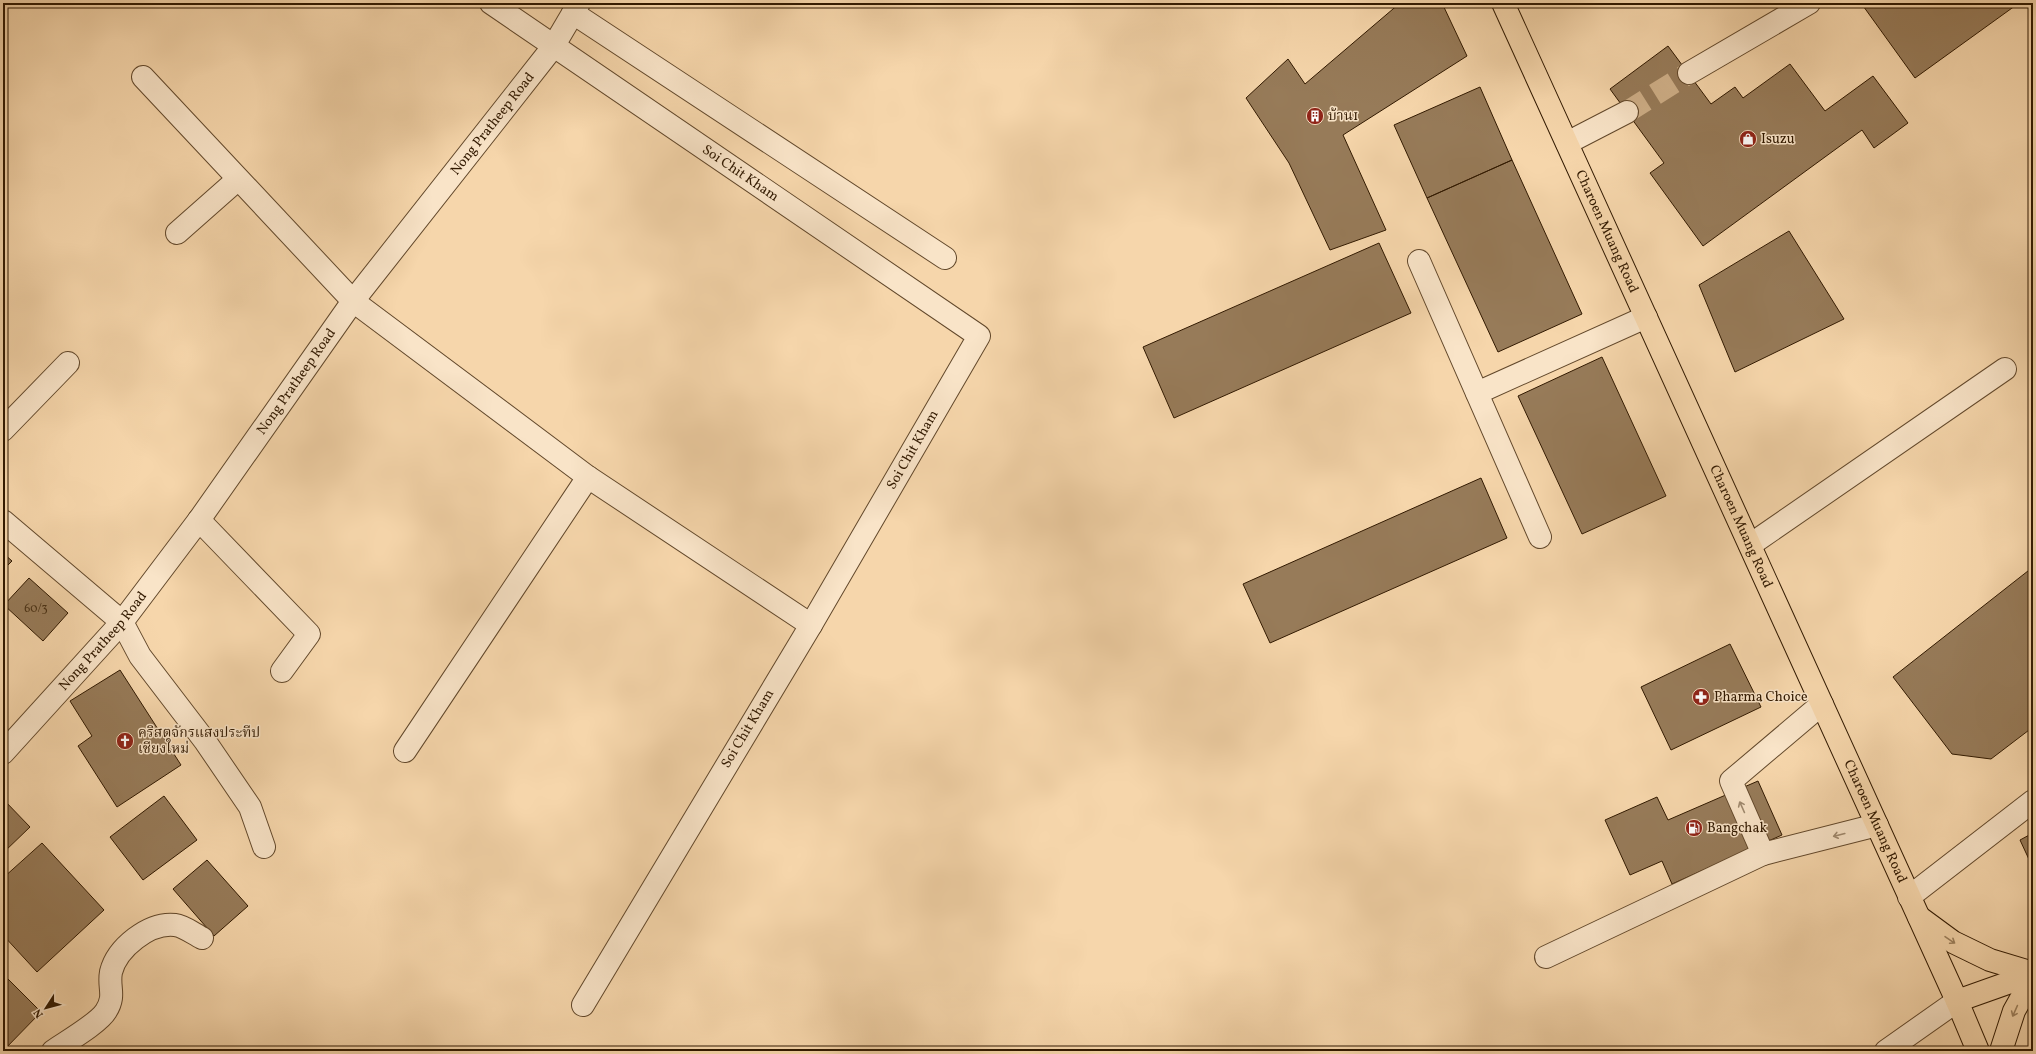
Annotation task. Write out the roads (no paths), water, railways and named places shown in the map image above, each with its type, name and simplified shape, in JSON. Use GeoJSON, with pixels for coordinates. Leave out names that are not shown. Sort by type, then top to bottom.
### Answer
{"type":"FeatureCollection","features":[{"type":"Feature","properties":{"kind":"main road","name":"Charoen Muang Road"},"geometry":{"type":"LineString","coordinates":[[1503,3],[1877,825],[1978,1051]]}},
{"type":"Feature","properties":{"kind":"main road"},"geometry":{"type":"LineString","coordinates":[[1918,916],[1953,942],[1990,960],[2033,975]]}},
{"type":"Feature","properties":{"kind":"main road"},"geometry":{"type":"LineString","coordinates":[[1957,1002],[2033,975]]}},
{"type":"Feature","properties":{"kind":"main road"},"geometry":{"type":"LineString","coordinates":[[2001,1051],[2014,1011],[2033,975]]}},
{"type":"Feature","properties":{"kind":"street"},"geometry":{"type":"LineString","coordinates":[[491,3],[553,47]]}},
{"type":"Feature","properties":{"kind":"street"},"geometry":{"type":"LineString","coordinates":[[1689,73],[1809,3]]}},
{"type":"Feature","properties":{"kind":"street"},"geometry":{"type":"LineString","coordinates":[[576,8],[944,258]]}},
{"type":"Feature","properties":{"kind":"street","name":"Nong Pratheep Road"},"geometry":{"type":"LineString","coordinates":[[3,753],[122,622],[200,520],[353,301],[553,47],[576,8]]}},
{"type":"Feature","properties":{"kind":"street","name":"Soi Chit Kham"},"geometry":{"type":"LineString","coordinates":[[553,47],[979,336],[811,625],[582,1005]]}},
{"type":"Feature","properties":{"kind":"street"},"geometry":{"type":"LineString","coordinates":[[143,77],[237,180],[353,301],[588,477],[811,625]]}},
{"type":"Feature","properties":{"kind":"street"},"geometry":{"type":"LineString","coordinates":[[1567,143],[1627,112]]}},
{"type":"Feature","properties":{"kind":"street"},"geometry":{"type":"LineString","coordinates":[[177,232],[237,180]]}},
{"type":"Feature","properties":{"kind":"street"},"geometry":{"type":"LineString","coordinates":[[1419,261],[1540,537]]}},
{"type":"Feature","properties":{"kind":"street"},"geometry":{"type":"LineString","coordinates":[[1477,393],[1646,318]]}},
{"type":"Feature","properties":{"kind":"street"},"geometry":{"type":"LineString","coordinates":[[3,430],[68,362]]}},
{"type":"Feature","properties":{"kind":"street"},"geometry":{"type":"LineString","coordinates":[[1750,545],[2005,369]]}},
{"type":"Feature","properties":{"kind":"street"},"geometry":{"type":"LineString","coordinates":[[405,751],[588,477]]}},
{"type":"Feature","properties":{"kind":"street"},"geometry":{"type":"LineString","coordinates":[[200,520],[309,634],[282,671]]}},
{"type":"Feature","properties":{"kind":"street"},"geometry":{"type":"LineString","coordinates":[[3,521],[122,622],[140,656],[204,741],[250,807],[264,846]]}},
{"type":"Feature","properties":{"kind":"street"},"geometry":{"type":"LineString","coordinates":[[1763,854],[1731,781],[1822,704]]}},
{"type":"Feature","properties":{"kind":"street"},"geometry":{"type":"LineString","coordinates":[[1909,897],[2033,802]]}},
{"type":"Feature","properties":{"kind":"street"},"geometry":{"type":"LineString","coordinates":[[1546,957],[1763,854],[1877,825]]}},
{"type":"Feature","properties":{"kind":"street"},"geometry":{"type":"LineString","coordinates":[[53,1051],[105,1012],[112,1000],[110,984],[111,972],[120,955],[138,934],[160,926],[175,925],[202,938]]}},
{"type":"Feature","properties":{"kind":"street"},"geometry":{"type":"LineString","coordinates":[[1886,1051],[1957,1002]]}},
{"type":"Feature","properties":{"kind":"tunnel"},"geometry":{"type":"LineString","coordinates":[[1627,112],[1689,73]]}},
{"type":"Feature","properties":{"kind":"place","name":"บ้าน1"},"geometry":{"type":"Point","coordinates":[1315,116]}},
{"type":"Feature","properties":{"kind":"place","name":"Isuzu"},"geometry":{"type":"Point","coordinates":[1748,139]}},
{"type":"Feature","properties":{"kind":"place","name":"Pharma Choice"},"geometry":{"type":"Point","coordinates":[1701,697]}},
{"type":"Feature","properties":{"kind":"place","name":"คริสตจักรแสงประทีป เชียงใหม่"},"geometry":{"type":"Point","coordinates":[125,741]}},
{"type":"Feature","properties":{"kind":"place","name":"Bangchak"},"geometry":{"type":"Point","coordinates":[1694,828]}}]}
